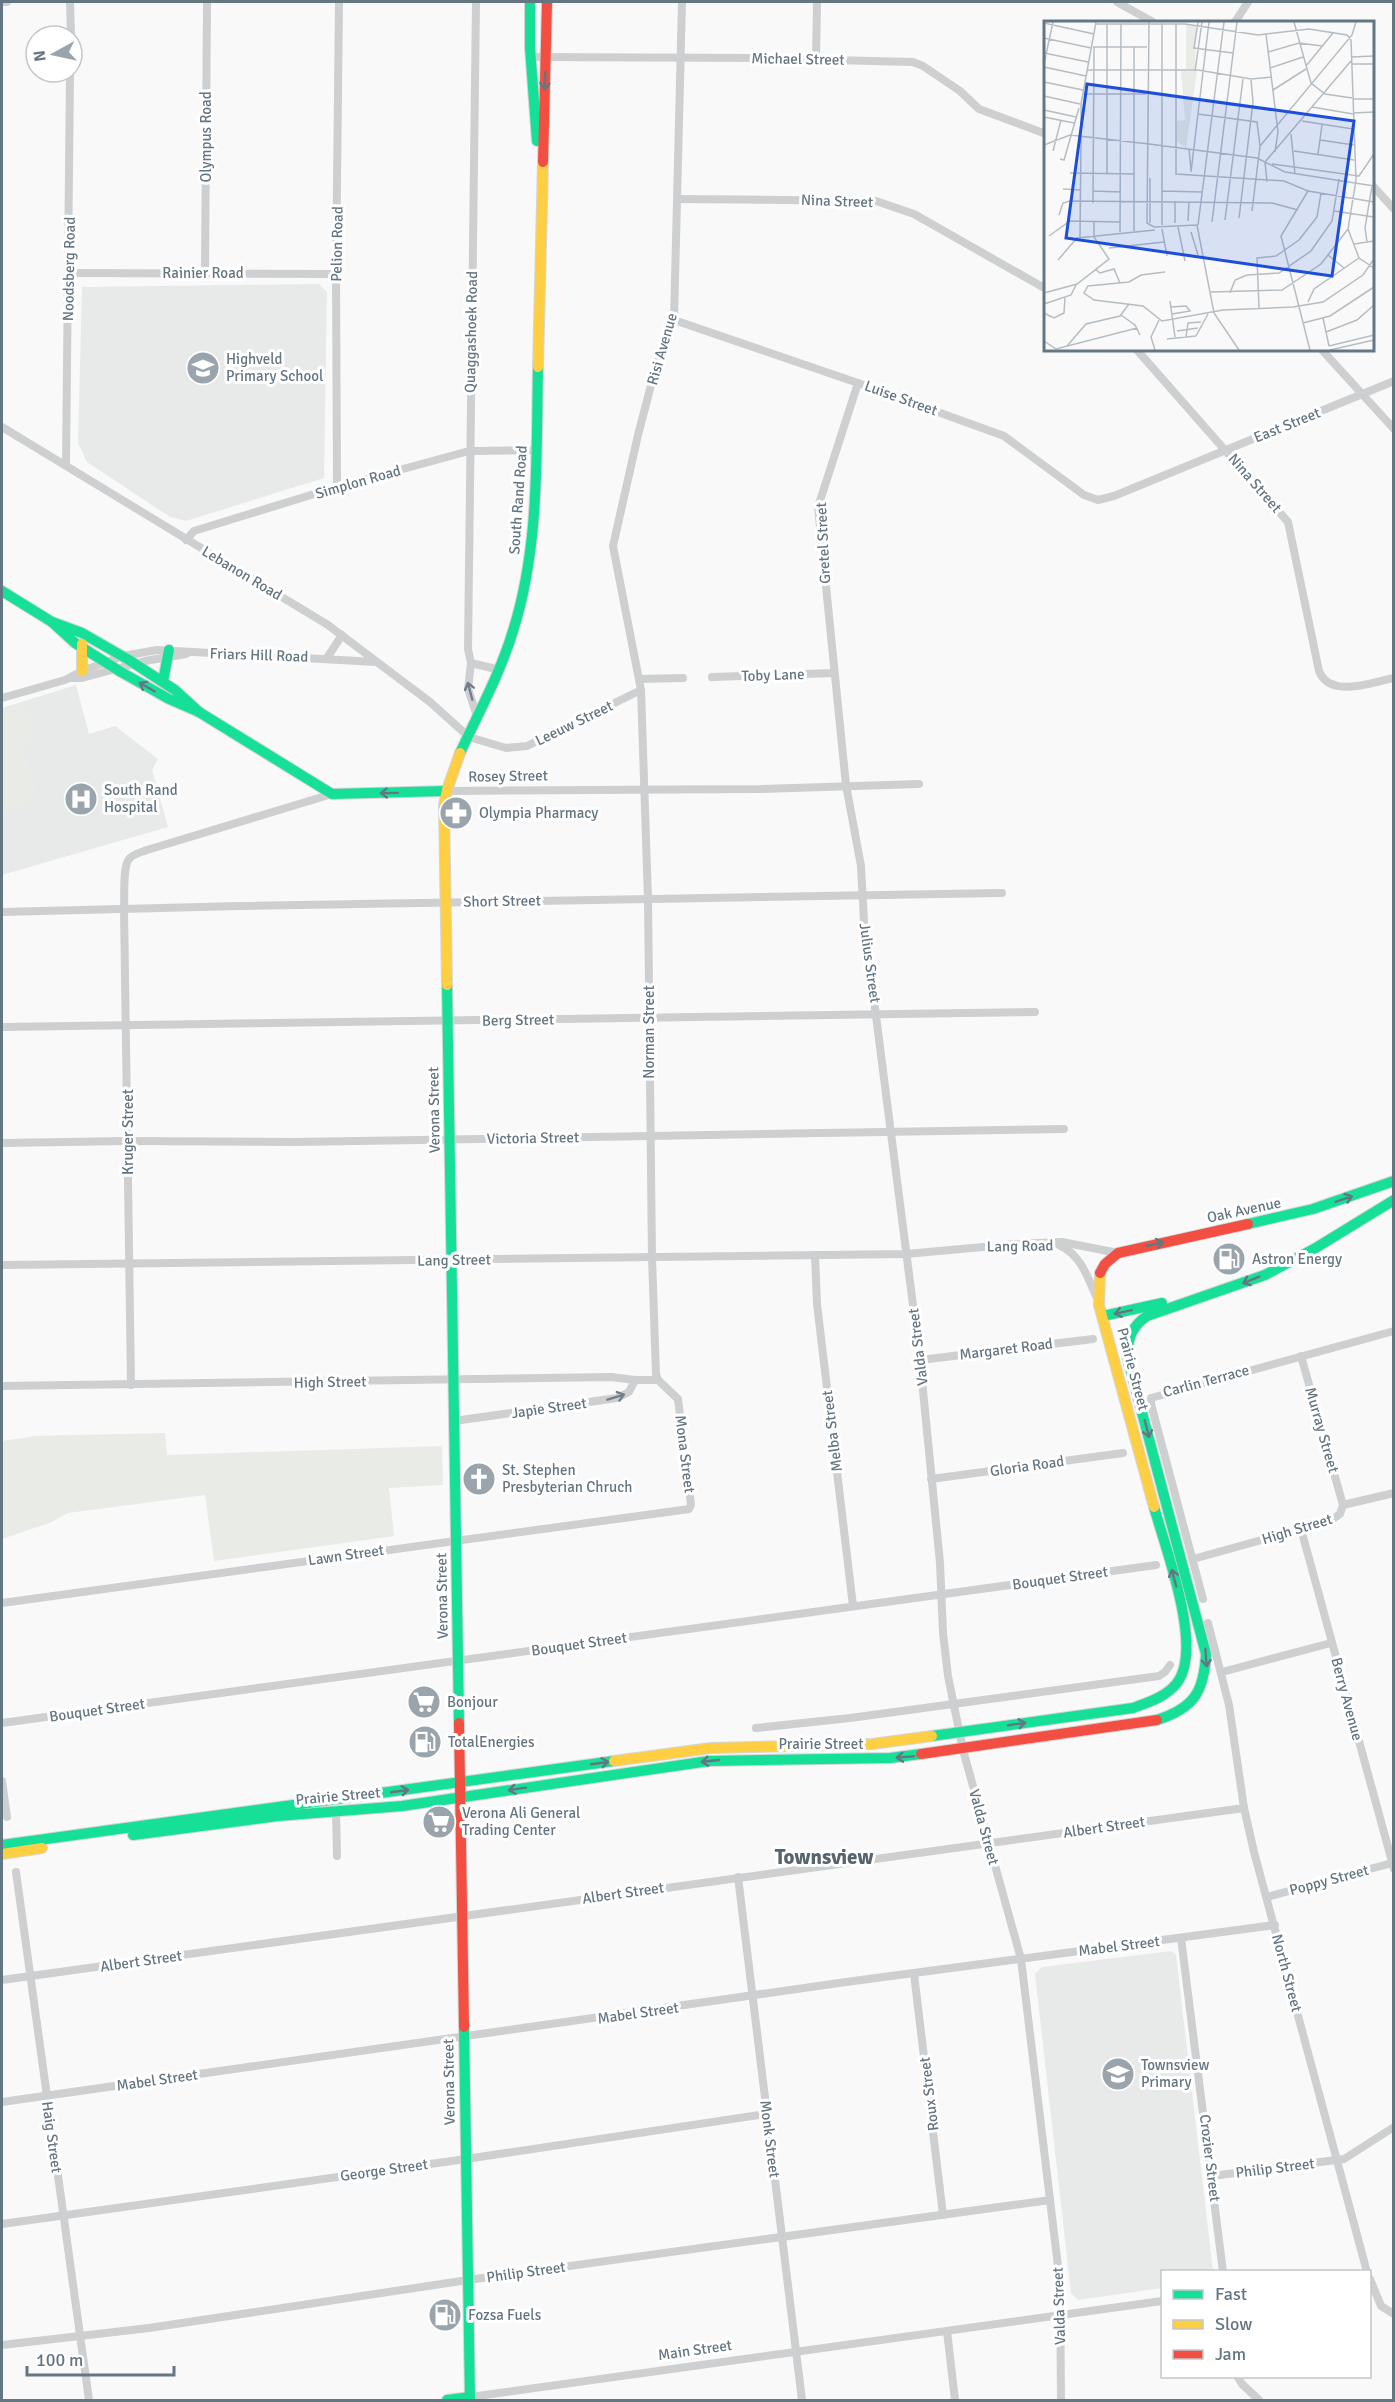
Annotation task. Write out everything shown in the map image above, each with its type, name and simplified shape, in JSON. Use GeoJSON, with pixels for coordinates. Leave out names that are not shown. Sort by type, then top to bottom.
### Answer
{"type":"FeatureCollection","features":[{"type":"Feature","properties":{"kind":"main road","name":"South Rand Road"},"geometry":{"type":"LineString","coordinates":[[530,2],[530,57],[541,195]]}},
{"type":"Feature","properties":{"kind":"main road","name":"South Rand Road"},"geometry":{"type":"LineString","coordinates":[[446,791],[514,633],[526,584],[532,540],[537,450],[547,2]]}},
{"type":"Feature","properties":{"kind":"main road"},"geometry":{"type":"LineString","coordinates":[[2,591],[52,622],[60,634],[82,648],[184,708],[199,712],[332,794]]}},
{"type":"Feature","properties":{"kind":"main road"},"geometry":{"type":"LineString","coordinates":[[52,622],[62,623],[123,656],[163,681],[193,704],[199,712]]}},
{"type":"Feature","properties":{"kind":"main road"},"geometry":{"type":"LineString","coordinates":[[81,633],[82,671]]}},
{"type":"Feature","properties":{"kind":"main road"},"geometry":{"type":"LineString","coordinates":[[163,681],[168,653]]}},
{"type":"Feature","properties":{"kind":"main road","name":"Rosey Street"},"geometry":{"type":"LineString","coordinates":[[332,794],[446,791]]}},
{"type":"Feature","properties":{"kind":"main road","name":"Verona Street"},"geometry":{"type":"LineString","coordinates":[[446,791],[449,1139],[470,2399]]}},
{"type":"Feature","properties":{"kind":"main road","name":"Oak Avenue"},"geometry":{"type":"LineString","coordinates":[[1102,1266],[1118,1253],[1313,1209],[1394,1181]]}},
{"type":"Feature","properties":{"kind":"main road"},"geometry":{"type":"LineString","coordinates":[[1101,1310],[1165,1303],[1185,1304],[1268,1274],[1317,1248],[1394,1200]]}},
{"type":"Feature","properties":{"kind":"main road","name":"Prairie Street"},"geometry":{"type":"LineString","coordinates":[[2,1845],[711,1748],[872,1744],[1133,1708],[1147,1704],[1169,1692],[1182,1676],[1186,1666],[1188,1636],[1101,1310],[1098,1288],[1102,1266]]}},
{"type":"Feature","properties":{"kind":"main road","name":"Prairie Street"},"geometry":{"type":"LineString","coordinates":[[2,1854],[262,1818],[460,1798],[709,1761],[871,1759],[963,1750],[1164,1719],[1187,1707],[1202,1687],[1206,1671],[1206,1654],[1127,1356],[1129,1335],[1139,1321],[1160,1310],[1185,1304]]}},
{"type":"Feature","properties":{"kind":"main road","name":"Main Street"},"geometry":{"type":"LineString","coordinates":[[447,2400],[470,2399]]}},
{"type":"Feature","properties":{"kind":"street"},"geometry":{"type":"LineString","coordinates":[[2,2],[7,2]]}},
{"type":"Feature","properties":{"kind":"street"},"geometry":{"type":"LineString","coordinates":[[70,2],[71,24]]}},
{"type":"Feature","properties":{"kind":"street","name":"Olympus Road"},"geometry":{"type":"LineString","coordinates":[[205,273],[207,2]]}},
{"type":"Feature","properties":{"kind":"street","name":"Pelion Road"},"geometry":{"type":"LineString","coordinates":[[337,487],[336,274],[339,2]]}},
{"type":"Feature","properties":{"kind":"street","name":"Quaggashoek Road"},"geometry":{"type":"LineString","coordinates":[[476,2],[469,451],[468,628],[471,663],[467,681],[478,719]]}},
{"type":"Feature","properties":{"kind":"street","name":"Risi Avenue"},"geometry":{"type":"LineString","coordinates":[[642,690],[613,546],[652,380],[674,320],[682,2]]}},
{"type":"Feature","properties":{"kind":"street"},"geometry":{"type":"LineString","coordinates":[[816,59],[817,2]]}},
{"type":"Feature","properties":{"kind":"street"},"geometry":{"type":"LineString","coordinates":[[1117,2],[1151,21]]}},
{"type":"Feature","properties":{"kind":"street"},"geometry":{"type":"LineString","coordinates":[[1236,21],[1248,2]]}},
{"type":"Feature","properties":{"kind":"street","name":"Michael Street"},"geometry":{"type":"LineString","coordinates":[[530,57],[898,60],[923,66],[960,91],[979,109],[1044,133]]}},
{"type":"Feature","properties":{"kind":"street","name":"Noodsberg Road"},"geometry":{"type":"LineString","coordinates":[[66,465],[70,84]]}},
{"type":"Feature","properties":{"kind":"street"},"geometry":{"type":"LineString","coordinates":[[1374,187],[1394,209]]}},
{"type":"Feature","properties":{"kind":"street","name":"Nina Street"},"geometry":{"type":"LineString","coordinates":[[678,199],[876,201],[914,214],[1044,288]]}},
{"type":"Feature","properties":{"kind":"street","name":"Rainier Road"},"geometry":{"type":"LineString","coordinates":[[69,273],[336,274]]}},
{"type":"Feature","properties":{"kind":"street","name":"Luise Street"},"geometry":{"type":"LineString","coordinates":[[674,320],[1004,436],[1090,498],[1102,500],[1114,496]]}},
{"type":"Feature","properties":{"kind":"street","name":"Nina Street"},"geometry":{"type":"LineString","coordinates":[[1138,351],[1286,518],[1290,527],[1320,671],[1324,680],[1335,686],[1348,687],[1394,678]]}},
{"type":"Feature","properties":{"kind":"street"},"geometry":{"type":"LineString","coordinates":[[1323,351],[1394,429]]}},
{"type":"Feature","properties":{"kind":"street","name":"East Street"},"geometry":{"type":"LineString","coordinates":[[1114,496],[1394,381]]}},
{"type":"Feature","properties":{"kind":"street","name":"Gretel Street"},"geometry":{"type":"LineString","coordinates":[[834,673],[818,507],[858,383]]}},
{"type":"Feature","properties":{"kind":"street","name":"Lebanon Road"},"geometry":{"type":"LineString","coordinates":[[2,427],[342,635],[429,702],[469,737]]}},
{"type":"Feature","properties":{"kind":"street","name":"Simplon Road"},"geometry":{"type":"LineString","coordinates":[[186,540],[194,531],[337,487],[469,451],[537,450]]}},
{"type":"Feature","properties":{"kind":"street","name":"Friars Hill Road"},"geometry":{"type":"LineString","coordinates":[[327,658],[342,635]]}},
{"type":"Feature","properties":{"kind":"street","name":"Friars Hill Road"},"geometry":{"type":"LineString","coordinates":[[70,678],[82,678],[168,653]]}},
{"type":"Feature","properties":{"kind":"street","name":"Friars Hill Road"},"geometry":{"type":"LineString","coordinates":[[2,698],[70,678],[82,671],[123,656],[192,653],[378,662]]}},
{"type":"Feature","properties":{"kind":"street"},"geometry":{"type":"LineString","coordinates":[[471,663],[500,670]]}},
{"type":"Feature","properties":{"kind":"street","name":"Toby Lane"},"geometry":{"type":"LineString","coordinates":[[712,677],[834,673]]}},
{"type":"Feature","properties":{"kind":"street","name":"Julius Street"},"geometry":{"type":"LineString","coordinates":[[834,673],[846,785],[859,849],[862,896],[906,1254]]}},
{"type":"Feature","properties":{"kind":"street"},"geometry":{"type":"LineString","coordinates":[[639,679],[682,678]]}},
{"type":"Feature","properties":{"kind":"street","name":"Leeuw Street"},"geometry":{"type":"LineString","coordinates":[[469,737],[506,748],[527,746],[642,690]]}},
{"type":"Feature","properties":{"kind":"street","name":"Norman Street"},"geometry":{"type":"LineString","coordinates":[[642,690],[643,789],[648,898],[652,1257],[657,1377]]}},
{"type":"Feature","properties":{"kind":"street","name":"Rosey Street"},"geometry":{"type":"LineString","coordinates":[[446,791],[919,784]]}},
{"type":"Feature","properties":{"kind":"street","name":"Rosey Street"},"geometry":{"type":"LineString","coordinates":[[125,879],[127,861],[138,853],[332,794]]}},
{"type":"Feature","properties":{"kind":"street","name":"Kruger Street"},"geometry":{"type":"LineString","coordinates":[[125,879],[131,1385]]}},
{"type":"Feature","properties":{"kind":"street","name":"Short Street"},"geometry":{"type":"LineString","coordinates":[[2,912],[1002,893]]}},
{"type":"Feature","properties":{"kind":"street","name":"Berg Street"},"geometry":{"type":"LineString","coordinates":[[2,1027],[1035,1012]]}},
{"type":"Feature","properties":{"kind":"street","name":"Victoria Street"},"geometry":{"type":"LineString","coordinates":[[2,1143],[296,1142],[1064,1129]]}},
{"type":"Feature","properties":{"kind":"street"},"geometry":{"type":"LineString","coordinates":[[1054,1242],[1118,1253]]}},
{"type":"Feature","properties":{"kind":"street","name":"Lang Road"},"geometry":{"type":"LineString","coordinates":[[906,1254],[1054,1242],[1070,1250],[1079,1261],[1101,1310]]}},
{"type":"Feature","properties":{"kind":"street","name":"Lang Street"},"geometry":{"type":"LineString","coordinates":[[2,1265],[906,1254]]}},
{"type":"Feature","properties":{"kind":"street","name":"Valda Street"},"geometry":{"type":"LineString","coordinates":[[906,1254],[920,1360],[940,1563],[943,1633],[953,1703],[963,1750],[1021,1959],[1062,2315],[1061,2400]]}},
{"type":"Feature","properties":{"kind":"street","name":"Melba Street"},"geometry":{"type":"LineString","coordinates":[[815,1255],[819,1315],[853,1606]]}},
{"type":"Feature","properties":{"kind":"street","name":"Carlin Terrace"},"geometry":{"type":"LineString","coordinates":[[1203,1599],[1151,1398],[1394,1331]]}},
{"type":"Feature","properties":{"kind":"street","name":"Margaret Road"},"geometry":{"type":"LineString","coordinates":[[920,1360],[1093,1339]]}},
{"type":"Feature","properties":{"kind":"street","name":"Murray Street"},"geometry":{"type":"LineString","coordinates":[[1301,1356],[1343,1505]]}},
{"type":"Feature","properties":{"kind":"street","name":"High Street"},"geometry":{"type":"LineString","coordinates":[[2,1386],[612,1377],[635,1380],[657,1377]]}},
{"type":"Feature","properties":{"kind":"street","name":"Mona Street"},"geometry":{"type":"LineString","coordinates":[[657,1377],[678,1398],[692,1502],[690,1508]]}},
{"type":"Feature","properties":{"kind":"street","name":"Japie Street"},"geometry":{"type":"LineString","coordinates":[[454,1421],[617,1398],[629,1392],[635,1380]]}},
{"type":"Feature","properties":{"kind":"street","name":"Gloria Road"},"geometry":{"type":"LineString","coordinates":[[932,1479],[1123,1453]]}},
{"type":"Feature","properties":{"kind":"street","name":"High Street"},"geometry":{"type":"LineString","coordinates":[[1193,1559],[1335,1519],[1340,1514],[1343,1505],[1394,1492]]}},
{"type":"Feature","properties":{"kind":"street","name":"Lawn Street"},"geometry":{"type":"LineString","coordinates":[[2,1604],[690,1508]]}},
{"type":"Feature","properties":{"kind":"street","name":"Berry Avenue"},"geometry":{"type":"LineString","coordinates":[[1301,1529],[1393,1866]]}},
{"type":"Feature","properties":{"kind":"street","name":"Bouquet Street"},"geometry":{"type":"LineString","coordinates":[[2,1723],[1156,1565]]}},
{"type":"Feature","properties":{"kind":"street"},"geometry":{"type":"LineString","coordinates":[[1209,1623],[1222,1671],[1331,1643]]}},
{"type":"Feature","properties":{"kind":"street"},"geometry":{"type":"LineString","coordinates":[[756,1728],[1159,1676],[1170,1665]]}},
{"type":"Feature","properties":{"kind":"street","name":"North Street"},"geometry":{"type":"LineString","coordinates":[[1222,1671],[1244,1808],[1367,2270]]}},
{"type":"Feature","properties":{"kind":"street"},"geometry":{"type":"LineString","coordinates":[[2,1781],[7,1817]]}},
{"type":"Feature","properties":{"kind":"street","name":"Albert Street"},"geometry":{"type":"LineString","coordinates":[[2,1980],[1244,1808]]}},
{"type":"Feature","properties":{"kind":"street"},"geometry":{"type":"LineString","coordinates":[[336,1812],[337,1856]]}},
{"type":"Feature","properties":{"kind":"street","name":"Poppy Street"},"geometry":{"type":"LineString","coordinates":[[1267,1898],[1393,1866]]}},
{"type":"Feature","properties":{"kind":"street","name":"Haig Street"},"geometry":{"type":"LineString","coordinates":[[16,1872],[89,2400]]}},
{"type":"Feature","properties":{"kind":"street","name":"Monk Street"},"geometry":{"type":"LineString","coordinates":[[738,1877],[802,2400]]}},
{"type":"Feature","properties":{"kind":"street","name":"Mabel Street"},"geometry":{"type":"LineString","coordinates":[[2,2102],[846,1982],[1275,1925]]}},
{"type":"Feature","properties":{"kind":"street","name":"Crozier Street"},"geometry":{"type":"LineString","coordinates":[[1181,1938],[1224,2270]]}},
{"type":"Feature","properties":{"kind":"street","name":"Roux Street"},"geometry":{"type":"LineString","coordinates":[[914,1974],[943,2215]]}},
{"type":"Feature","properties":{"kind":"street","name":"George Street"},"geometry":{"type":"LineString","coordinates":[[2,2224],[766,2114]]}},
{"type":"Feature","properties":{"kind":"street"},"geometry":{"type":"LineString","coordinates":[[1337,2161],[1351,2156],[1394,2127]]}},
{"type":"Feature","properties":{"kind":"street","name":"Philip Street"},"geometry":{"type":"LineString","coordinates":[[1212,2176],[1337,2161]]}},
{"type":"Feature","properties":{"kind":"street","name":"Philip Street"},"geometry":{"type":"LineString","coordinates":[[2,2345],[149,2328],[468,2280],[1050,2200]]}},
{"type":"Feature","properties":{"kind":"street"},"geometry":{"type":"LineString","coordinates":[[1371,2281],[1381,2306],[1394,2314]]}},
{"type":"Feature","properties":{"kind":"street","name":"Main Street"},"geometry":{"type":"LineString","coordinates":[[470,2399],[796,2351],[1161,2301]]}},
{"type":"Feature","properties":{"kind":"street"},"geometry":{"type":"LineString","coordinates":[[947,2331],[955,2400]]}},
{"type":"Feature","properties":{"kind":"street"},"geometry":{"type":"LineString","coordinates":[[1238,2378],[1259,2400]]}},
{"type":"Feature","properties":{"kind":"shaded area","name":"Highveld Primary School"},"geometry":{"type":"Polygon","coordinates":[[[319,284],[327,292],[324,478],[186,521],[170,517],[87,462],[78,443],[82,287],[319,284]]]}},
{"type":"Feature","properties":{"kind":"shaded area","name":"South Rand Hospital"},"geometry":{"type":"Polygon","coordinates":[[[76,685],[89,734],[115,726],[158,759],[152,770],[168,827],[2,875],[2,708],[76,685]]]}},
{"type":"Feature","properties":{"kind":"shaded area"},"geometry":{"type":"Polygon","coordinates":[[[27,704],[37,739],[33,741],[34,744],[19,749],[21,753],[25,752],[37,794],[26,798],[28,805],[2,812],[2,711],[27,704]]]}},
{"type":"Feature","properties":{"kind":"shaded area"},"geometry":{"type":"Polygon","coordinates":[[[165,1433],[167,1455],[442,1446],[443,1485],[389,1488],[394,1536],[214,1561],[205,1495],[68,1513],[52,1522],[2,1539],[2,1441],[36,1436],[165,1433]]]}},
{"type":"Feature","properties":{"kind":"shaded area","name":"Townsview Primary"},"geometry":{"type":"Polygon","coordinates":[[[1171,1951],[1176,1955],[1213,2270],[1161,2270],[1161,2288],[1078,2300],[1071,2293],[1035,1974],[1042,1967],[1171,1951]]]}},
{"type":"Feature","properties":{"kind":"traffic: fast"},"geometry":{"type":"LineString","coordinates":[[530,2],[530,48],[537,141]]}},
{"type":"Feature","properties":{"kind":"traffic: fast"},"geometry":{"type":"LineString","coordinates":[[460,753],[502,662],[522,599],[535,500],[538,367]]}},
{"type":"Feature","properties":{"kind":"traffic: fast"},"geometry":{"type":"LineString","coordinates":[[2,591],[52,622],[82,633],[129,660],[175,690],[199,712]]}},
{"type":"Feature","properties":{"kind":"traffic: fast"},"geometry":{"type":"LineString","coordinates":[[52,622],[75,643],[121,672],[169,699],[199,712],[332,794],[446,791]]}},
{"type":"Feature","properties":{"kind":"traffic: fast"},"geometry":{"type":"LineString","coordinates":[[163,681],[169,650]]}},
{"type":"Feature","properties":{"kind":"traffic: fast"},"geometry":{"type":"LineString","coordinates":[[447,985],[459,1723]]}},
{"type":"Feature","properties":{"kind":"traffic: fast"},"geometry":{"type":"LineString","coordinates":[[1248,1224],[1313,1209],[1394,1181]]}},
{"type":"Feature","properties":{"kind":"traffic: fast"},"geometry":{"type":"LineString","coordinates":[[1157,1720],[1180,1710],[1195,1697],[1203,1679],[1206,1654],[1127,1356],[1132,1333],[1147,1316],[1265,1275],[1314,1249],[1394,1200]]}},
{"type":"Feature","properties":{"kind":"traffic: fast"},"geometry":{"type":"LineString","coordinates":[[1103,1316],[1162,1303]]}},
{"type":"Feature","properties":{"kind":"traffic: fast"},"geometry":{"type":"LineString","coordinates":[[932,1736],[1133,1708],[1157,1699],[1173,1688],[1184,1667],[1186,1646],[1184,1622],[1180,1597],[1154,1507]]}},
{"type":"Feature","properties":{"kind":"traffic: fast"},"geometry":{"type":"LineString","coordinates":[[133,1835],[278,1816],[402,1806],[709,1761],[890,1758],[921,1754]]}},
{"type":"Feature","properties":{"kind":"traffic: fast"},"geometry":{"type":"LineString","coordinates":[[2,1845],[614,1761]]}},
{"type":"Feature","properties":{"kind":"traffic: fast"},"geometry":{"type":"LineString","coordinates":[[464,2027],[470,2400]]}},
{"type":"Feature","properties":{"kind":"traffic: fast"},"geometry":{"type":"LineString","coordinates":[[447,2400],[470,2397]]}},
{"type":"Feature","properties":{"kind":"traffic: slow"},"geometry":{"type":"LineString","coordinates":[[538,367],[543,162]]}},
{"type":"Feature","properties":{"kind":"traffic: slow"},"geometry":{"type":"LineString","coordinates":[[82,644],[82,671]]}},
{"type":"Feature","properties":{"kind":"traffic: slow"},"geometry":{"type":"LineString","coordinates":[[447,985],[444,805],[460,753]]}},
{"type":"Feature","properties":{"kind":"traffic: slow"},"geometry":{"type":"LineString","coordinates":[[1100,1273],[1099,1305],[1154,1507]]}},
{"type":"Feature","properties":{"kind":"traffic: slow"},"geometry":{"type":"LineString","coordinates":[[614,1761],[711,1748],[872,1744],[932,1736]]}},
{"type":"Feature","properties":{"kind":"traffic: slow"},"geometry":{"type":"LineString","coordinates":[[2,1854],[42,1848]]}},
{"type":"Feature","properties":{"kind":"traffic: jam"},"geometry":{"type":"LineString","coordinates":[[543,162],[547,2]]}},
{"type":"Feature","properties":{"kind":"traffic: jam"},"geometry":{"type":"LineString","coordinates":[[1100,1273],[1105,1264],[1118,1253],[1248,1224]]}},
{"type":"Feature","properties":{"kind":"traffic: jam"},"geometry":{"type":"LineString","coordinates":[[921,1754],[1157,1720]]}},
{"type":"Feature","properties":{"kind":"traffic: jam"},"geometry":{"type":"LineString","coordinates":[[459,1723],[464,2027]]}},
{"type":"Feature","properties":{"kind":"place","name":"Highveld Primary School"},"geometry":{"type":"Point","coordinates":[203,368]}},
{"type":"Feature","properties":{"kind":"place","name":"South Rand Hospital"},"geometry":{"type":"Point","coordinates":[81,799]}},
{"type":"Feature","properties":{"kind":"place","name":"Olympia Pharmacy"},"geometry":{"type":"Point","coordinates":[456,813]}},
{"type":"Feature","properties":{"kind":"place","name":"Astron Energy"},"geometry":{"type":"Point","coordinates":[1229,1259]}},
{"type":"Feature","properties":{"kind":"place","name":"St. Stephen Presbyterian Chruch"},"geometry":{"type":"Point","coordinates":[479,1479]}},
{"type":"Feature","properties":{"kind":"place","name":"Bonjour"},"geometry":{"type":"Point","coordinates":[424,1702]}},
{"type":"Feature","properties":{"kind":"place","name":"TotalEnergies"},"geometry":{"type":"Point","coordinates":[425,1742]}},
{"type":"Feature","properties":{"kind":"place","name":"Verona Ali General Trading Center"},"geometry":{"type":"Point","coordinates":[439,1822]}},
{"type":"Feature","properties":{"kind":"place","name":"Townsview Primary"},"geometry":{"type":"Point","coordinates":[1118,2074]}},
{"type":"Feature","properties":{"kind":"place","name":"Fozsa Fuels"},"geometry":{"type":"Point","coordinates":[445,2315]}},
{"type":"Feature","properties":{"kind":"district","name":"Townsview"},"geometry":{"type":"Point","coordinates":[824,1857]}}]}
